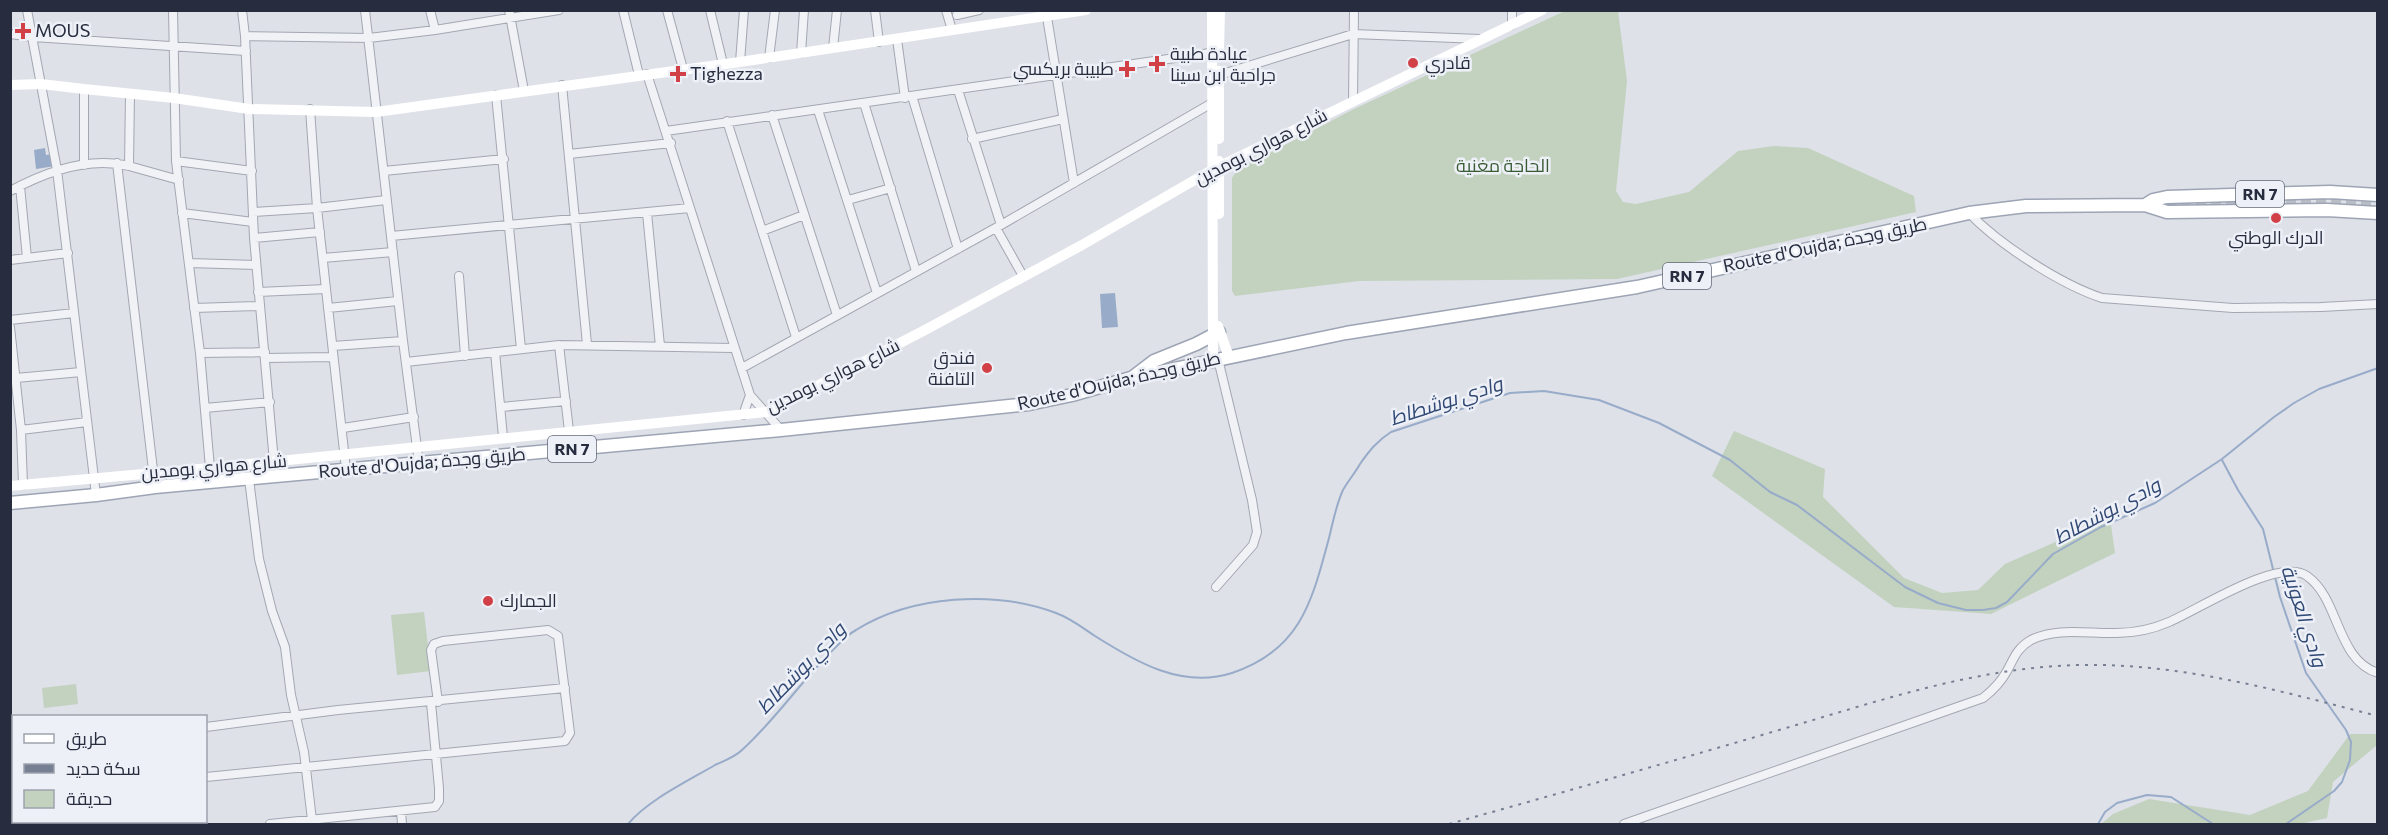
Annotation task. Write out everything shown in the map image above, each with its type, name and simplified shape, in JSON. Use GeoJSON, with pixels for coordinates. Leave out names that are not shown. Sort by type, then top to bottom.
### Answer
{"type":"FeatureCollection","features":[{"type":"Feature","properties":{"kind":"main road","name":"Route d'Oujda; طريق وجدة"},"geometry":{"type":"LineString","coordinates":[[2145,205],[2153,200],[2167,197],[2330,192],[2378,195]]}},
{"type":"Feature","properties":{"kind":"main road","name":"Route d'Oujda; طريق وجدة"},"geometry":{"type":"LineString","coordinates":[[10,503],[155,487],[781,430],[1029,404],[1072,395],[1131,378],[1411,321],[1637,286],[1969,213],[2026,206],[2145,205],[2167,212],[2327,210],[2374,214]]}},
{"type":"Feature","properties":{"kind":"main road"},"geometry":{"type":"LineString","coordinates":[[1131,378],[1154,361],[1186,349],[1215,334]]}},
{"type":"Feature","properties":{"kind":"street"},"geometry":{"type":"LineString","coordinates":[[27,10],[57,170],[96,495]]}},
{"type":"Feature","properties":{"kind":"street"},"geometry":{"type":"LineString","coordinates":[[173,10],[176,161],[200,353],[210,468]]}},
{"type":"Feature","properties":{"kind":"street"},"geometry":{"type":"LineString","coordinates":[[242,10],[246,51],[254,238],[274,462]]}},
{"type":"Feature","properties":{"kind":"street"},"geometry":{"type":"LineString","coordinates":[[365,10],[419,463]]}},
{"type":"Feature","properties":{"kind":"street"},"geometry":{"type":"LineString","coordinates":[[430,10],[435,30]]}},
{"type":"Feature","properties":{"kind":"street"},"geometry":{"type":"LineString","coordinates":[[245,36],[369,38],[435,30],[510,15],[559,10]]}},
{"type":"Feature","properties":{"kind":"street"},"geometry":{"type":"LineString","coordinates":[[623,10],[643,74],[670,143],[750,395],[767,411],[781,430]]}},
{"type":"Feature","properties":{"kind":"street"},"geometry":{"type":"LineString","coordinates":[[667,10],[683,69]]}},
{"type":"Feature","properties":{"kind":"street"},"geometry":{"type":"LineString","coordinates":[[710,10],[723,64]]}},
{"type":"Feature","properties":{"kind":"street"},"geometry":{"type":"LineString","coordinates":[[740,62],[744,10]]}},
{"type":"Feature","properties":{"kind":"street"},"geometry":{"type":"LineString","coordinates":[[769,58],[775,10]]}},
{"type":"Feature","properties":{"kind":"street"},"geometry":{"type":"LineString","coordinates":[[801,53],[804,10]]}},
{"type":"Feature","properties":{"kind":"street"},"geometry":{"type":"LineString","coordinates":[[833,48],[837,10]]}},
{"type":"Feature","properties":{"kind":"street"},"geometry":{"type":"LineString","coordinates":[[874,10],[879,42]]}},
{"type":"Feature","properties":{"kind":"street"},"geometry":{"type":"LineString","coordinates":[[946,10],[950,25]]}},
{"type":"Feature","properties":{"kind":"street"},"geometry":{"type":"LineString","coordinates":[[950,25],[959,13],[979,10]]}},
{"type":"Feature","properties":{"kind":"street"},"geometry":{"type":"LineString","coordinates":[[10,85],[41,84],[174,98],[249,109],[376,111],[879,42],[950,25],[1047,17],[1086,10]]}},
{"type":"Feature","properties":{"kind":"street"},"geometry":{"type":"LineString","coordinates":[[1212,10],[1219,75],[1215,334],[1257,532],[1253,545],[1216,587]]}},
{"type":"Feature","properties":{"kind":"street"},"geometry":{"type":"LineString","coordinates":[[1216,168],[1212,103],[1220,10]]}},
{"type":"Feature","properties":{"kind":"street"},"geometry":{"type":"LineString","coordinates":[[1353,100],[1354,10]]}},
{"type":"Feature","properties":{"kind":"street"},"geometry":{"type":"LineString","coordinates":[[1512,10],[1512,25]]}},
{"type":"Feature","properties":{"kind":"street","name":"شارع هواري بومدين"},"geometry":{"type":"LineString","coordinates":[[10,486],[345,455],[767,411],[925,330],[1216,168],[1542,10]]}},
{"type":"Feature","properties":{"kind":"street"},"geometry":{"type":"LineString","coordinates":[[510,15],[524,91]]}},
{"type":"Feature","properties":{"kind":"street"},"geometry":{"type":"LineString","coordinates":[[1047,17],[1074,183]]}},
{"type":"Feature","properties":{"kind":"street"},"geometry":{"type":"LineString","coordinates":[[10,34],[246,51]]}},
{"type":"Feature","properties":{"kind":"street"},"geometry":{"type":"LineString","coordinates":[[1219,75],[1353,34],[1485,39]]}},
{"type":"Feature","properties":{"kind":"street"},"geometry":{"type":"LineString","coordinates":[[897,39],[908,97],[958,249]]}},
{"type":"Feature","properties":{"kind":"street"},"geometry":{"type":"LineString","coordinates":[[666,131],[1215,52]]}},
{"type":"Feature","properties":{"kind":"street"},"geometry":{"type":"LineString","coordinates":[[562,85],[587,344]]}},
{"type":"Feature","properties":{"kind":"street"},"geometry":{"type":"LineString","coordinates":[[84,89],[84,165]]}},
{"type":"Feature","properties":{"kind":"street"},"geometry":{"type":"LineString","coordinates":[[957,90],[999,226],[1023,276]]}},
{"type":"Feature","properties":{"kind":"street"},"geometry":{"type":"LineString","coordinates":[[129,166],[130,94]]}},
{"type":"Feature","properties":{"kind":"street"},"geometry":{"type":"LineString","coordinates":[[496,95],[521,349]]}},
{"type":"Feature","properties":{"kind":"street"},"geometry":{"type":"LineString","coordinates":[[864,103],[916,271]]}},
{"type":"Feature","properties":{"kind":"street"},"geometry":{"type":"LineString","coordinates":[[741,368],[999,226],[1212,103]]}},
{"type":"Feature","properties":{"kind":"street"},"geometry":{"type":"LineString","coordinates":[[310,110],[317,208],[346,470]]}},
{"type":"Feature","properties":{"kind":"street"},"geometry":{"type":"LineString","coordinates":[[818,110],[878,293]]}},
{"type":"Feature","properties":{"kind":"street"},"geometry":{"type":"LineString","coordinates":[[772,115],[837,315]]}},
{"type":"Feature","properties":{"kind":"street"},"geometry":{"type":"LineString","coordinates":[[972,139],[1063,119]]}},
{"type":"Feature","properties":{"kind":"street"},"geometry":{"type":"LineString","coordinates":[[728,121],[796,337]]}},
{"type":"Feature","properties":{"kind":"street"},"geometry":{"type":"LineString","coordinates":[[569,154],[670,143]]}},
{"type":"Feature","properties":{"kind":"street"},"geometry":{"type":"LineString","coordinates":[[384,171],[504,159]]}},
{"type":"Feature","properties":{"kind":"street"},"geometry":{"type":"LineString","coordinates":[[176,161],[252,171]]}},
{"type":"Feature","properties":{"kind":"street"},"geometry":{"type":"LineString","coordinates":[[117,163],[155,487]]}},
{"type":"Feature","properties":{"kind":"street"},"geometry":{"type":"LineString","coordinates":[[27,258],[13,188],[57,170],[84,165],[117,163],[178,180]]}},
{"type":"Feature","properties":{"kind":"street"},"geometry":{"type":"LineString","coordinates":[[848,200],[891,188]]}},
{"type":"Feature","properties":{"kind":"street"},"geometry":{"type":"LineString","coordinates":[[253,212],[386,200]]}},
{"type":"Feature","properties":{"kind":"street"},"geometry":{"type":"LineString","coordinates":[[391,236],[690,208]]}},
{"type":"Feature","properties":{"kind":"street"},"geometry":{"type":"LineString","coordinates":[[182,213],[254,222]]}},
{"type":"Feature","properties":{"kind":"street"},"geometry":{"type":"LineString","coordinates":[[646,213],[660,346]]}},
{"type":"Feature","properties":{"kind":"street"},"geometry":{"type":"LineString","coordinates":[[1969,213],[1987,230],[2032,262],[2087,293],[2102,298],[2233,308],[2321,308],[2378,304]]}},
{"type":"Feature","properties":{"kind":"street"},"geometry":{"type":"LineString","coordinates":[[762,231],[804,215]]}},
{"type":"Feature","properties":{"kind":"street"},"geometry":{"type":"LineString","coordinates":[[254,238],[320,232]]}},
{"type":"Feature","properties":{"kind":"street"},"geometry":{"type":"LineString","coordinates":[[323,258],[393,252]]}},
{"type":"Feature","properties":{"kind":"street"},"geometry":{"type":"LineString","coordinates":[[10,260],[68,253]]}},
{"type":"Feature","properties":{"kind":"street"},"geometry":{"type":"LineString","coordinates":[[189,263],[256,265]]}},
{"type":"Feature","properties":{"kind":"street"},"geometry":{"type":"LineString","coordinates":[[459,276],[465,356]]}},
{"type":"Feature","properties":{"kind":"street"},"geometry":{"type":"LineString","coordinates":[[258,292],[326,289]]}},
{"type":"Feature","properties":{"kind":"street"},"geometry":{"type":"LineString","coordinates":[[328,308],[398,301]]}},
{"type":"Feature","properties":{"kind":"street"},"geometry":{"type":"LineString","coordinates":[[194,308],[260,306]]}},
{"type":"Feature","properties":{"kind":"street"},"geometry":{"type":"LineString","coordinates":[[10,320],[74,313]]}},
{"type":"Feature","properties":{"kind":"street"},"geometry":{"type":"LineString","coordinates":[[10,327],[21,430],[23,485]]}},
{"type":"Feature","properties":{"kind":"street"},"geometry":{"type":"LineString","coordinates":[[1215,334],[1220,359]]}},
{"type":"Feature","properties":{"kind":"street"},"geometry":{"type":"LineString","coordinates":[[333,346],[403,340]]}},
{"type":"Feature","properties":{"kind":"street"},"geometry":{"type":"LineString","coordinates":[[406,362],[559,345],[734,348]]}},
{"type":"Feature","properties":{"kind":"street"},"geometry":{"type":"LineString","coordinates":[[559,345],[570,431]]}},
{"type":"Feature","properties":{"kind":"street"},"geometry":{"type":"LineString","coordinates":[[495,352],[503,437]]}},
{"type":"Feature","properties":{"kind":"street"},"geometry":{"type":"LineString","coordinates":[[200,353],[333,357]]}},
{"type":"Feature","properties":{"kind":"street"},"geometry":{"type":"LineString","coordinates":[[16,378],[81,372]]}},
{"type":"Feature","properties":{"kind":"street"},"geometry":{"type":"LineString","coordinates":[[743,415],[750,395]]}},
{"type":"Feature","properties":{"kind":"street"},"geometry":{"type":"LineString","coordinates":[[501,407],[566,400]]}},
{"type":"Feature","properties":{"kind":"street"},"geometry":{"type":"LineString","coordinates":[[205,408],[270,402]]}},
{"type":"Feature","properties":{"kind":"street"},"geometry":{"type":"LineString","coordinates":[[343,428],[414,417]]}},
{"type":"Feature","properties":{"kind":"street"},"geometry":{"type":"LineString","coordinates":[[21,430],[87,422]]}},
{"type":"Feature","properties":{"kind":"street"},"geometry":{"type":"LineString","coordinates":[[249,479],[259,559],[272,611],[285,647],[306,768],[312,820]]}},
{"type":"Feature","properties":{"kind":"street"},"geometry":{"type":"LineString","coordinates":[[1624,825],[1983,698],[2007,671],[2016,652],[2036,638],[2064,633],[2118,633],[2152,628],[2279,572],[2299,572],[2309,576],[2321,592],[2354,656],[2367,668],[2378,673]]}},
{"type":"Feature","properties":{"kind":"street"},"geometry":{"type":"LineString","coordinates":[[207,777],[306,768],[436,754],[566,741],[570,733],[559,639],[556,633],[552,631],[443,641],[434,644],[432,648],[436,754],[439,788],[438,805],[430,809],[270,825]]}},
{"type":"Feature","properties":{"kind":"street"},"geometry":{"type":"LineString","coordinates":[[207,727],[565,688]]}},
{"type":"Feature","properties":{"kind":"street"},"geometry":{"type":"LineString","coordinates":[[401,811],[402,825]]}},
{"type":"Feature","properties":{"kind":"green space","name":"الحاجة مغنية"},"geometry":{"type":"Polygon","coordinates":[[[1567,10],[1618,11],[1627,81],[1616,191],[1623,202],[1636,204],[1689,192],[1738,151],[1774,146],[1808,148],[1914,196],[1916,212],[1617,279],[1359,281],[1235,296],[1232,291],[1232,178],[1237,170],[1354,109],[1567,10]]]}},
{"type":"Feature","properties":{"kind":"green space"},"geometry":{"type":"Polygon","coordinates":[[[1734,431],[1825,469],[1823,497],[1904,578],[1942,593],[1978,590],[2005,564],[2110,518],[2115,553],[1991,614],[1894,607],[1712,476],[1734,431]]]}},
{"type":"Feature","properties":{"kind":"green space"},"geometry":{"type":"Polygon","coordinates":[[[424,612],[431,671],[397,675],[391,615],[424,612]]]}},
{"type":"Feature","properties":{"kind":"green space"},"geometry":{"type":"Polygon","coordinates":[[[76,684],[78,704],[44,708],[42,688],[76,684]]]}},
{"type":"Feature","properties":{"kind":"green space"},"geometry":{"type":"Polygon","coordinates":[[[2350,734],[2377,734],[2377,745],[2333,782],[2327,818],[2300,824],[2101,824],[2113,814],[2149,799],[2250,815],[2308,791],[2350,734]]]}},
{"type":"Feature","properties":{"kind":"water"},"geometry":{"type":"Polygon","coordinates":[[[45,148],[46,155],[53,154],[55,166],[36,169],[34,150],[45,148]]]}},
{"type":"Feature","properties":{"kind":"water"},"geometry":{"type":"Polygon","coordinates":[[[1115,293],[1118,327],[1102,328],[1100,294],[1115,293]]]}},
{"type":"Feature","properties":{"kind":"waterway","name":"وادي بوشطاط"},"geometry":{"type":"LineString","coordinates":[[628,824],[657,799],[739,752],[764,728],[815,668],[848,635],[878,618],[902,609],[928,603],[981,599],[1032,606],[1071,620],[1143,663],[1177,675],[1195,678],[1232,673],[1255,663],[1274,651],[1289,637],[1300,620],[1316,582],[1341,496],[1374,446],[1391,432],[1510,393],[1544,391],[1599,400],[1659,423],[1730,460],[1770,492],[1797,505],[1905,587],[1938,603],[1966,610],[1983,610],[1996,608],[2007,602],[2053,554],[2101,527],[2155,503],[2222,459],[2294,403],[2319,389],[2378,368]]}},
{"type":"Feature","properties":{"kind":"waterway","name":"وادي العونية"},"geometry":{"type":"LineString","coordinates":[[2222,460],[2263,529],[2280,597],[2306,673],[2346,730],[2351,742],[2350,760],[2342,782],[2334,791],[2286,824]]}},
{"type":"Feature","properties":{"kind":"waterway","name":"وادي العونية"},"geometry":{"type":"LineString","coordinates":[[2098,824],[2105,812],[2117,803],[2147,795],[2171,797],[2213,824]]}},
{"type":"Feature","properties":{"kind":"tunnel"},"geometry":{"type":"LineString","coordinates":[[2151,205],[2330,202],[2378,206]]}},
{"type":"Feature","properties":{"kind":"railway"},"geometry":{"type":"LineString","coordinates":[[1449,824],[1895,696],[1968,678],[2042,667],[2118,666],[2193,674],[2267,688],[2378,716]]}},
{"type":"Feature","properties":{"kind":"place","name":"MOUS"},"geometry":{"type":"Point","coordinates":[23,31]}},
{"type":"Feature","properties":{"kind":"place","name":"قادري"},"geometry":{"type":"Point","coordinates":[1413,63]}},
{"type":"Feature","properties":{"kind":"place","name":"عيادة طبية جراحية ابن سينا"},"geometry":{"type":"Point","coordinates":[1157,64]}},
{"type":"Feature","properties":{"kind":"place","name":"طبيبة بريكسي"},"geometry":{"type":"Point","coordinates":[1127,69]}},
{"type":"Feature","properties":{"kind":"place","name":"Tighezza"},"geometry":{"type":"Point","coordinates":[678,74]}},
{"type":"Feature","properties":{"kind":"place","name":"الدرك الوطني"},"geometry":{"type":"Point","coordinates":[2276,218]}},
{"type":"Feature","properties":{"kind":"place","name":"فندق التافنة"},"geometry":{"type":"Point","coordinates":[987,368]}},
{"type":"Feature","properties":{"kind":"place","name":"الجمارك"},"geometry":{"type":"Point","coordinates":[488,601]}}]}
